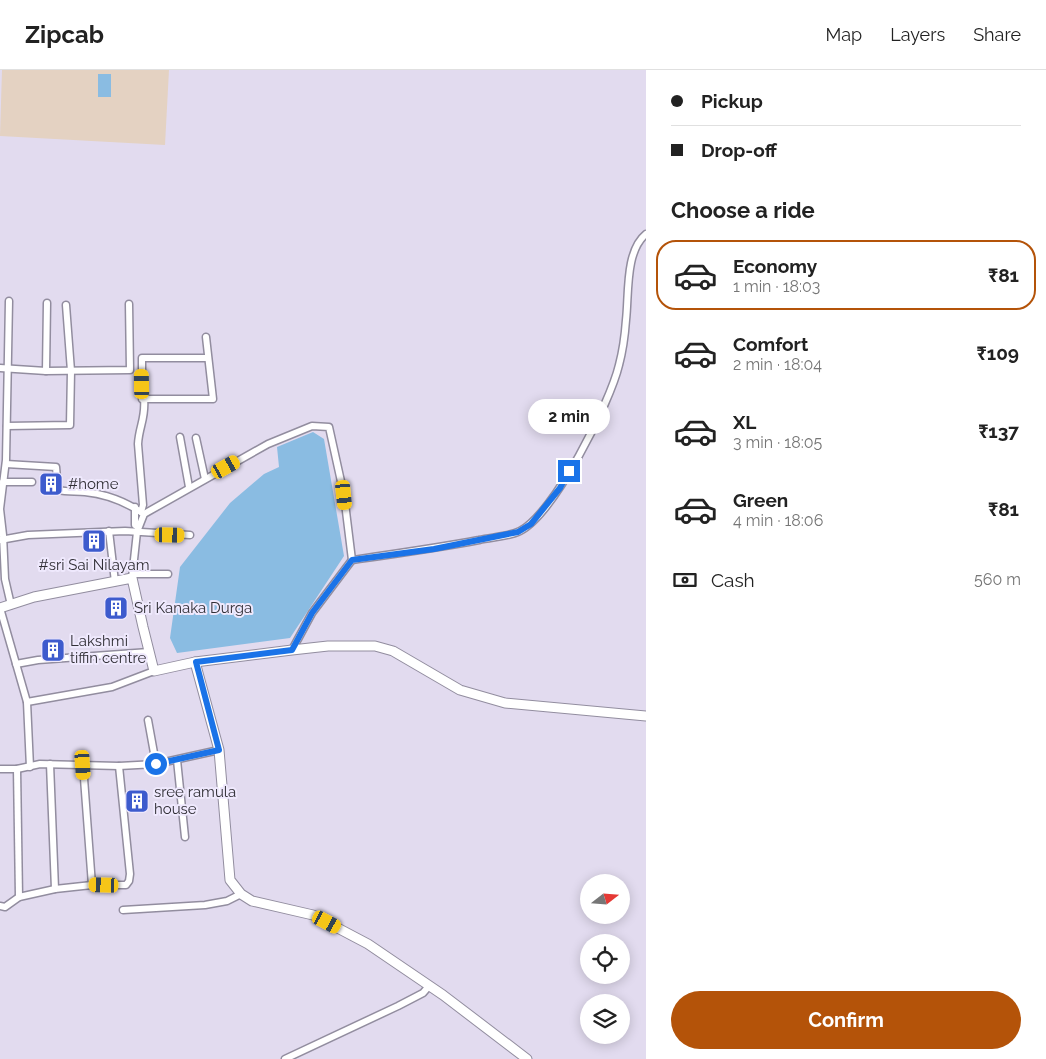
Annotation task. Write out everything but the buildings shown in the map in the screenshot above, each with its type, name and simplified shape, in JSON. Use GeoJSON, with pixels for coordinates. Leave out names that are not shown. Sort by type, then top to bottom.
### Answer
{"type":"FeatureCollection","features":[{"type":"Feature","properties":{"kind":"main road"},"geometry":{"type":"LineString","coordinates":[[0,608],[34,597],[115,582],[133,576],[154,671],[196,662],[292,650],[328,646],[375,646],[393,651],[460,690],[505,702],[646,716]]}},
{"type":"Feature","properties":{"kind":"main road"},"geometry":{"type":"LineString","coordinates":[[196,662],[219,750],[230,880],[241,894],[252,901],[313,915],[368,944],[459,1006],[527,1059]]}},
{"type":"Feature","properties":{"kind":"street"},"geometry":{"type":"LineString","coordinates":[[352,560],[434,549],[518,532],[531,524],[560,488],[606,401],[619,365],[626,324],[631,259],[635,246],[646,234]]}},
{"type":"Feature","properties":{"kind":"street"},"geometry":{"type":"LineString","coordinates":[[8,301],[3,369],[7,426],[6,464],[0,509],[5,579],[11,605]]}},
{"type":"Feature","properties":{"kind":"street"},"geometry":{"type":"LineString","coordinates":[[46,371],[47,303]]}},
{"type":"Feature","properties":{"kind":"street"},"geometry":{"type":"LineString","coordinates":[[7,426],[70,425],[70,371],[66,304]]}},
{"type":"Feature","properties":{"kind":"street"},"geometry":{"type":"LineString","coordinates":[[129,304],[130,370]]}},
{"type":"Feature","properties":{"kind":"street"},"geometry":{"type":"LineString","coordinates":[[144,399],[213,399],[206,337]]}},
{"type":"Feature","properties":{"kind":"street"},"geometry":{"type":"LineString","coordinates":[[168,574],[133,576],[137,530],[144,505],[138,444],[138,434],[144,417],[142,358],[208,358]]}},
{"type":"Feature","properties":{"kind":"street"},"geometry":{"type":"LineString","coordinates":[[3,369],[46,371],[141,370]]}},
{"type":"Feature","properties":{"kind":"street"},"geometry":{"type":"LineString","coordinates":[[142,513],[268,444],[312,426],[329,427],[344,495],[352,560],[312,613],[292,650]]}},
{"type":"Feature","properties":{"kind":"street"},"geometry":{"type":"LineString","coordinates":[[180,436],[189,487]]}},
{"type":"Feature","properties":{"kind":"street"},"geometry":{"type":"LineString","coordinates":[[196,438],[205,479]]}},
{"type":"Feature","properties":{"kind":"street"},"geometry":{"type":"LineString","coordinates":[[6,464],[56,467],[58,490],[86,492],[103,496],[134,507],[142,513]]}},
{"type":"Feature","properties":{"kind":"street"},"geometry":{"type":"LineString","coordinates":[[3,482],[32,482]]}},
{"type":"Feature","properties":{"kind":"street"},"geometry":{"type":"LineString","coordinates":[[134,507],[134,521],[137,530]]}},
{"type":"Feature","properties":{"kind":"street"},"geometry":{"type":"LineString","coordinates":[[1,540],[28,535],[137,530],[190,535]]}},
{"type":"Feature","properties":{"kind":"street"},"geometry":{"type":"LineString","coordinates":[[109,532],[115,582]]}},
{"type":"Feature","properties":{"kind":"street"},"geometry":{"type":"LineString","coordinates":[[0,608],[27,702],[30,767]]}},
{"type":"Feature","properties":{"kind":"street"},"geometry":{"type":"LineString","coordinates":[[16,664],[38,660],[149,652]]}},
{"type":"Feature","properties":{"kind":"street"},"geometry":{"type":"LineString","coordinates":[[27,702],[112,687],[154,671]]}},
{"type":"Feature","properties":{"kind":"street"},"geometry":{"type":"LineString","coordinates":[[148,720],[156,764]]}},
{"type":"Feature","properties":{"kind":"street"},"geometry":{"type":"LineString","coordinates":[[0,769],[16,770],[40,764],[119,766],[156,764],[219,750]]}},
{"type":"Feature","properties":{"kind":"street"},"geometry":{"type":"LineString","coordinates":[[177,760],[185,837]]}},
{"type":"Feature","properties":{"kind":"street"},"geometry":{"type":"LineString","coordinates":[[50,764],[55,888]]}},
{"type":"Feature","properties":{"kind":"street"},"geometry":{"type":"LineString","coordinates":[[83,765],[92,885]]}},
{"type":"Feature","properties":{"kind":"street"},"geometry":{"type":"LineString","coordinates":[[0,906],[5,907],[19,897],[55,888],[126,885],[130,874],[119,766]]}},
{"type":"Feature","properties":{"kind":"street"},"geometry":{"type":"LineString","coordinates":[[16,770],[19,897]]}},
{"type":"Feature","properties":{"kind":"street"},"geometry":{"type":"LineString","coordinates":[[123,910],[205,905],[228,901],[241,894]]}},
{"type":"Feature","properties":{"kind":"street"},"geometry":{"type":"LineString","coordinates":[[285,1059],[398,1006],[423,993],[429,986]]}},
{"type":"Feature","properties":{"kind":"shaded area"},"geometry":{"type":"Polygon","coordinates":[[[2,70],[169,70],[165,145],[0,136],[2,70]]]}},
{"type":"Feature","properties":{"kind":"water"},"geometry":{"type":"Polygon","coordinates":[[[98,74],[111,74],[111,97],[98,97],[98,74]]]}},
{"type":"Feature","properties":{"kind":"water"},"geometry":{"type":"Polygon","coordinates":[[[313,432],[324,439],[344,556],[290,638],[177,653],[170,638],[180,567],[230,503],[264,474],[279,467],[277,447],[313,432]]]}},
{"type":"Feature","properties":{"kind":"place","name":"#home"},"geometry":{"type":"Point","coordinates":[51,484]}},
{"type":"Feature","properties":{"kind":"place","name":"#sri Sai Nilayam"},"geometry":{"type":"Point","coordinates":[94,541]}},
{"type":"Feature","properties":{"kind":"place","name":"Sri Kanaka Durga"},"geometry":{"type":"Point","coordinates":[116,608]}},
{"type":"Feature","properties":{"kind":"place","name":"Lakshmi tiffin centre"},"geometry":{"type":"Point","coordinates":[53,650]}},
{"type":"Feature","properties":{"kind":"place","name":"sree ramula house"},"geometry":{"type":"Point","coordinates":[137,801]}},
{"type":"Feature","properties":{"kind":"route"},"geometry":{"type":"LineString","coordinates":[[156,764],[219,750],[196,662],[292,650],[312,613],[352,560],[434,549],[518,532],[531,524],[560,488],[569,471]]}}]}
